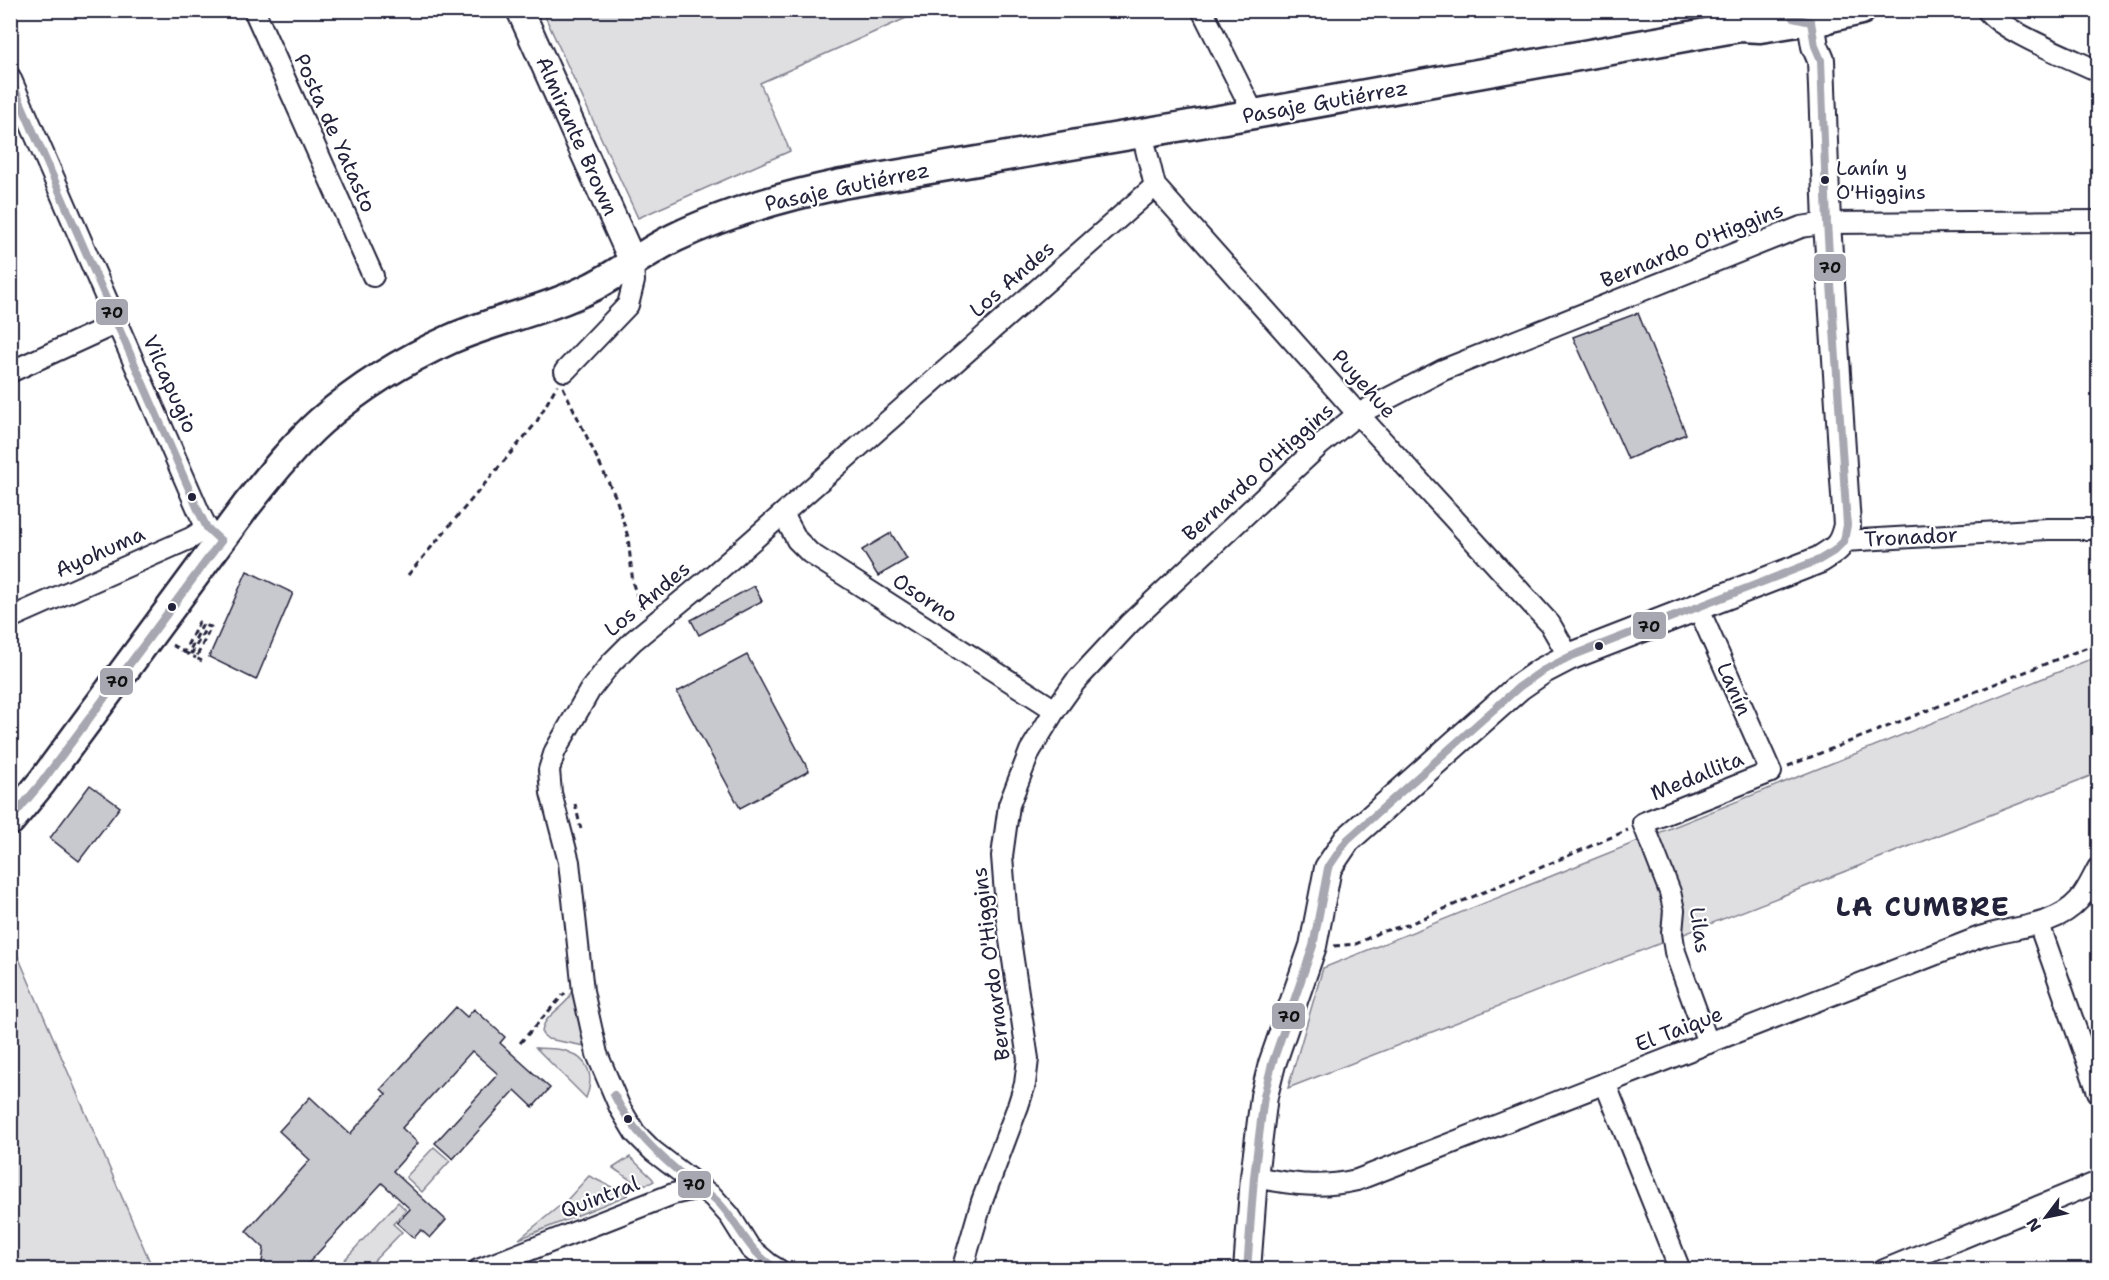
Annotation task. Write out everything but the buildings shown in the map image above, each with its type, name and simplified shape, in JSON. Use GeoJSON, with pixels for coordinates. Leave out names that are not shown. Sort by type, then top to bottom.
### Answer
{"type":"FeatureCollection","features":[{"type":"Feature","properties":{"kind":"main road","name":"Pasaje Gutiérrez"},"geometry":{"type":"LineString","coordinates":[[1740,27],[1770,10]]}},
{"type":"Feature","properties":{"kind":"main road","name":"Pasaje Gutiérrez"},"geometry":{"type":"LineString","coordinates":[[10,821],[42,782],[152,634],[214,535],[320,422],[360,391],[404,362],[452,339],[593,287],[674,238],[797,193],[842,184],[1254,114],[1740,27],[1760,28],[1861,10]]}},
{"type":"Feature","properties":{"kind":"street","name":"Posta de Yatasto"},"geometry":{"type":"LineString","coordinates":[[254,10],[373,276]]}},
{"type":"Feature","properties":{"kind":"street","name":"Almirante Brown"},"geometry":{"type":"LineString","coordinates":[[520,10],[633,261]]}},
{"type":"Feature","properties":{"kind":"street"},"geometry":{"type":"LineString","coordinates":[[1202,10],[1254,114]]}},
{"type":"Feature","properties":{"kind":"street"},"geometry":{"type":"LineString","coordinates":[[1987,10],[1991,16],[2016,32],[2098,71]]}},
{"type":"Feature","properties":{"kind":"street"},"geometry":{"type":"LineString","coordinates":[[1816,17],[1826,45],[1821,60],[1827,223],[1847,525],[1844,541]]}},
{"type":"Feature","properties":{"kind":"street","name":"Vilcapugio"},"geometry":{"type":"LineString","coordinates":[[10,78],[117,324],[214,535]]}},
{"type":"Feature","properties":{"kind":"street","name":"Puyehue"},"geometry":{"type":"LineString","coordinates":[[1142,133],[1155,186],[1358,414],[1550,624],[1569,657]]}},
{"type":"Feature","properties":{"kind":"street","name":"Los Andes"},"geometry":{"type":"LineString","coordinates":[[699,1188],[653,1151],[635,1133],[620,1108],[597,1054],[583,991],[569,862],[551,793],[549,770],[555,751],[590,690],[611,663],[633,641],[783,513],[1155,186]]}},
{"type":"Feature","properties":{"kind":"street","name":"Bernardo O'Higgins"},"geometry":{"type":"LineString","coordinates":[[964,1268],[982,1201],[1025,1084],[1028,1059],[1007,920],[1002,856],[1009,805],[1030,751],[1075,682],[1130,623],[1320,445],[1358,414],[1443,370],[1801,227],[1827,223],[2098,221]]}},
{"type":"Feature","properties":{"kind":"street"},"geometry":{"type":"LineString","coordinates":[[565,370],[628,305],[634,281],[633,261]]}},
{"type":"Feature","properties":{"kind":"street"},"geometry":{"type":"LineString","coordinates":[[10,372],[117,324]]}},
{"type":"Feature","properties":{"kind":"street","name":"Osorno"},"geometry":{"type":"LineString","coordinates":[[783,513],[797,540],[810,553],[1055,710]]}},
{"type":"Feature","properties":{"kind":"street","name":"Tronador"},"geometry":{"type":"LineString","coordinates":[[1247,1269],[1254,1177],[1264,1096],[1272,1064],[1313,946],[1328,868],[1347,840],[1519,687],[1542,671],[1569,657],[1697,605],[1819,560],[1834,551],[1844,541],[2048,529],[2098,529]]}},
{"type":"Feature","properties":{"kind":"street","name":"Ayohuma"},"geometry":{"type":"LineString","coordinates":[[10,618],[180,543],[214,535]]}},
{"type":"Feature","properties":{"kind":"street","name":"Lanín"},"geometry":{"type":"LineString","coordinates":[[1697,605],[1771,772]]}},
{"type":"Feature","properties":{"kind":"street","name":"Medallita"},"geometry":{"type":"LineString","coordinates":[[1643,823],[1771,772]]}},
{"type":"Feature","properties":{"kind":"street","name":"Lilas"},"geometry":{"type":"LineString","coordinates":[[1643,823],[1670,892],[1674,910],[1672,933],[1675,951],[1708,1043]]}},
{"type":"Feature","properties":{"kind":"street","name":"El Taique"},"geometry":{"type":"LineString","coordinates":[[1254,1177],[1313,1186],[1338,1185],[1358,1180],[1980,937],[2039,924],[2067,910],[2079,900],[2098,868]]}},
{"type":"Feature","properties":{"kind":"street"},"geometry":{"type":"LineString","coordinates":[[2039,924],[2098,1092]]}},
{"type":"Feature","properties":{"kind":"street"},"geometry":{"type":"LineString","coordinates":[[1605,1083],[1680,1269]]}},
{"type":"Feature","properties":{"kind":"street"},"geometry":{"type":"LineString","coordinates":[[1884,1269],[2098,1182]]}},
{"type":"Feature","properties":{"kind":"street"},"geometry":{"type":"LineString","coordinates":[[699,1188],[713,1197],[730,1216],[750,1248],[778,1269]]}},
{"type":"Feature","properties":{"kind":"street","name":"Quintral"},"geometry":{"type":"LineString","coordinates":[[478,1269],[673,1194],[699,1188]]}},
{"type":"Feature","properties":{"kind":"path"},"geometry":{"type":"LineString","coordinates":[[408,574],[536,423],[565,370]]}},
{"type":"Feature","properties":{"kind":"path"},"geometry":{"type":"LineString","coordinates":[[565,370],[563,389],[616,498],[628,537],[633,584],[648,628]]}},
{"type":"Feature","properties":{"kind":"path"},"geometry":{"type":"LineString","coordinates":[[184,652],[200,622],[203,624],[189,652],[192,653],[207,626],[211,627],[196,658]]}},
{"type":"Feature","properties":{"kind":"path"},"geometry":{"type":"LineString","coordinates":[[152,634],[202,661]]}},
{"type":"Feature","properties":{"kind":"path","name":"Medallita"},"geometry":{"type":"LineString","coordinates":[[1771,772],[2098,643]]}},
{"type":"Feature","properties":{"kind":"path"},"geometry":{"type":"LineString","coordinates":[[573,798],[581,832]]}},
{"type":"Feature","properties":{"kind":"path","name":"Medallita"},"geometry":{"type":"LineString","coordinates":[[1313,946],[1356,944],[1380,932],[1407,925],[1643,823]]}},
{"type":"Feature","properties":{"kind":"path"},"geometry":{"type":"LineString","coordinates":[[520,1043],[563,996],[580,968]]}},
{"type":"Feature","properties":{"kind":"shaded area"},"geometry":{"type":"Polygon","coordinates":[[[922,11],[760,83],[790,151],[638,218],[543,12],[922,11]]]}},
{"type":"Feature","properties":{"kind":"shaded area"},"geometry":{"type":"Polygon","coordinates":[[[2098,656],[2098,773],[1288,1088],[1323,968],[2098,656]]]}},
{"type":"Feature","properties":{"kind":"shaded area"},"geometry":{"type":"Polygon","coordinates":[[[11,940],[153,1269],[11,1269],[11,940]]]}},
{"type":"Feature","properties":{"kind":"shaded area"},"geometry":{"type":"Polygon","coordinates":[[[576,980],[586,1039],[585,1046],[548,1039],[542,1034],[545,1023],[568,999],[576,980]]]}},
{"type":"Feature","properties":{"kind":"shaded area"},"geometry":{"type":"Polygon","coordinates":[[[536,1048],[563,1050],[574,1054],[585,1064],[590,1076],[586,1098],[536,1048]]]}},
{"type":"Feature","properties":{"kind":"shaded area"},"geometry":{"type":"Polygon","coordinates":[[[434,1147],[450,1161],[422,1192],[406,1177],[434,1147]]]}},
{"type":"Feature","properties":{"kind":"shaded area"},"geometry":{"type":"Polygon","coordinates":[[[630,1157],[654,1181],[649,1184],[638,1183],[613,1168],[630,1157]]]}},
{"type":"Feature","properties":{"kind":"shaded area"},"geometry":{"type":"Polygon","coordinates":[[[589,1176],[628,1195],[519,1239],[568,1199],[589,1176]]]}},
{"type":"Feature","properties":{"kind":"shaded area"},"geometry":{"type":"Polygon","coordinates":[[[398,1202],[406,1210],[393,1224],[402,1232],[366,1269],[336,1269],[398,1202]]]}},
{"type":"Feature","properties":{"kind":"transit line","name":"70"},"geometry":{"type":"LineString","coordinates":[[1788,10],[1793,18],[1811,22],[1815,46],[1821,60],[1827,223],[1847,525],[1844,541]]}},
{"type":"Feature","properties":{"kind":"transit line","name":"70"},"geometry":{"type":"LineString","coordinates":[[10,78],[199,512],[207,528],[221,541]]}},
{"type":"Feature","properties":{"kind":"transit line","name":"70"},"geometry":{"type":"LineString","coordinates":[[10,820],[42,782],[221,541]]}},
{"type":"Feature","properties":{"kind":"transit line","name":"70"},"geometry":{"type":"LineString","coordinates":[[1247,1270],[1254,1177],[1264,1096],[1272,1064],[1313,946],[1328,868],[1347,840],[1519,687],[1542,671],[1569,657],[1819,560],[1834,551],[1844,541]]}},
{"type":"Feature","properties":{"kind":"transit line","name":"70"},"geometry":{"type":"LineString","coordinates":[[614,1095],[629,1120],[647,1142],[679,1172],[711,1195],[758,1254],[778,1270]]}},
{"type":"Feature","properties":{"kind":"place","name":"Lanín y O'Higgins"},"geometry":{"type":"Point","coordinates":[1825,180]}},
{"type":"Feature","properties":{"kind":"district","name":"LA CUMBRE"},"geometry":{"type":"Point","coordinates":[1923,906]}}]}
